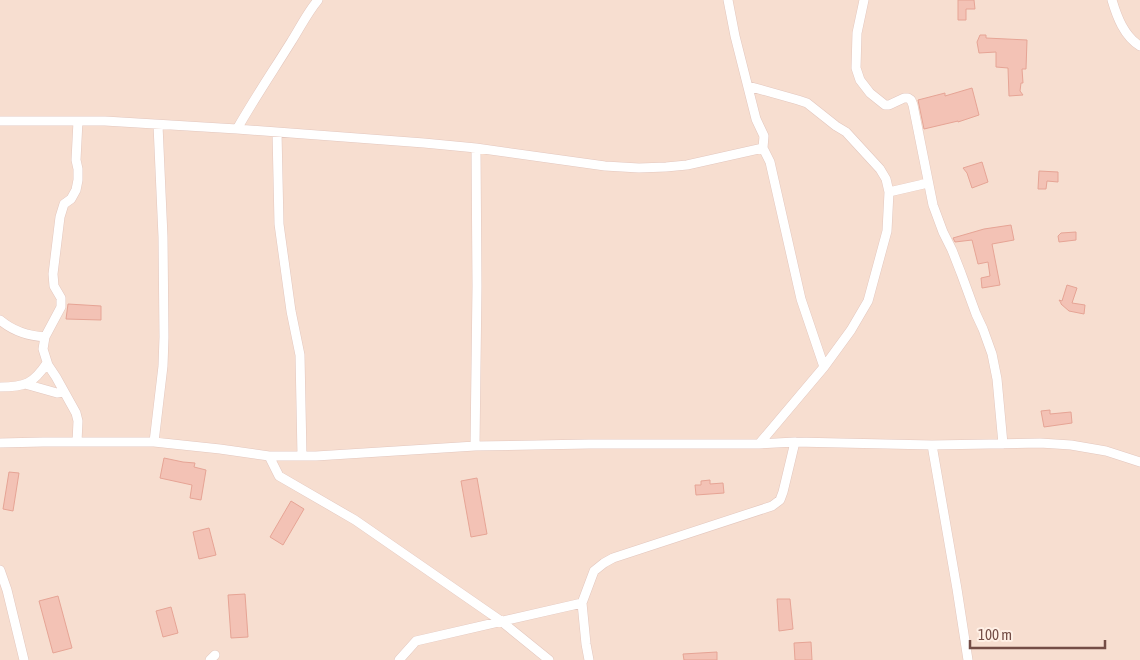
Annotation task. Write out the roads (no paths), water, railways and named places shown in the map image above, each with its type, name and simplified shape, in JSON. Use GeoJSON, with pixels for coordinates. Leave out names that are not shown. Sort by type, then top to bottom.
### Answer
{"type":"FeatureCollection","features":[{"type":"Feature","properties":{"kind":"street"},"geometry":{"type":"LineString","coordinates":[[237,129],[254,99],[298,32],[306,16],[318,0]]}},
{"type":"Feature","properties":{"kind":"street"},"geometry":{"type":"LineString","coordinates":[[728,0],[756,119],[764,136],[763,148],[770,162],[801,300],[824,367]]}},
{"type":"Feature","properties":{"kind":"street"},"geometry":{"type":"LineString","coordinates":[[864,0],[857,33],[857,74],[870,94],[885,105],[890,105],[904,98],[911,100],[933,205],[962,273],[992,354],[997,379],[1003,444]]}},
{"type":"Feature","properties":{"kind":"street"},"geometry":{"type":"LineString","coordinates":[[1112,0],[1117,18],[1130,37],[1140,46]]}},
{"type":"Feature","properties":{"kind":"street"},"geometry":{"type":"LineString","coordinates":[[748,86],[807,103],[846,132],[880,169],[886,179],[889,192],[887,231],[868,301],[851,330],[824,367],[759,444]]}},
{"type":"Feature","properties":{"kind":"street"},"geometry":{"type":"LineString","coordinates":[[0,121],[105,120],[237,129],[476,148],[605,166],[639,168],[666,168],[687,165],[763,148]]}},
{"type":"Feature","properties":{"kind":"street"},"geometry":{"type":"LineString","coordinates":[[77,442],[78,421],[76,413],[47,363],[43,350],[45,337],[61,307],[60,298],[54,286],[53,274],[60,216],[64,204],[71,199],[76,190],[78,180],[76,160],[78,121]]}},
{"type":"Feature","properties":{"kind":"street"},"geometry":{"type":"LineString","coordinates":[[154,442],[163,366],[164,337],[163,237],[158,125]]}},
{"type":"Feature","properties":{"kind":"street"},"geometry":{"type":"LineString","coordinates":[[277,132],[279,224],[290,311],[300,355],[302,456]]}},
{"type":"Feature","properties":{"kind":"street"},"geometry":{"type":"LineString","coordinates":[[474,446],[477,286],[476,148]]}},
{"type":"Feature","properties":{"kind":"street"},"geometry":{"type":"LineString","coordinates":[[889,192],[928,183]]}},
{"type":"Feature","properties":{"kind":"street"},"geometry":{"type":"LineString","coordinates":[[0,320],[20,332],[31,336],[45,337]]}},
{"type":"Feature","properties":{"kind":"street"},"geometry":{"type":"LineString","coordinates":[[0,387],[25,384],[39,374],[47,363]]}},
{"type":"Feature","properties":{"kind":"street"},"geometry":{"type":"LineString","coordinates":[[25,384],[57,393],[64,392]]}},
{"type":"Feature","properties":{"kind":"street"},"geometry":{"type":"LineString","coordinates":[[0,444],[154,442],[268,456],[302,456],[474,446],[649,443],[759,444],[795,442],[932,445],[1040,443],[1071,445],[1106,451],[1140,462]]}},
{"type":"Feature","properties":{"kind":"street"},"geometry":{"type":"LineString","coordinates":[[589,660],[582,603],[594,571],[613,558],[772,506],[780,500],[783,492],[795,442]]}},
{"type":"Feature","properties":{"kind":"street"},"geometry":{"type":"LineString","coordinates":[[932,445],[968,660]]}},
{"type":"Feature","properties":{"kind":"street"},"geometry":{"type":"LineString","coordinates":[[268,456],[279,476],[355,520],[501,621],[549,660]]}},
{"type":"Feature","properties":{"kind":"street"},"geometry":{"type":"LineString","coordinates":[[0,570],[7,590],[24,660]]}},
{"type":"Feature","properties":{"kind":"street"},"geometry":{"type":"LineString","coordinates":[[399,660],[416,641],[582,603]]}}]}
